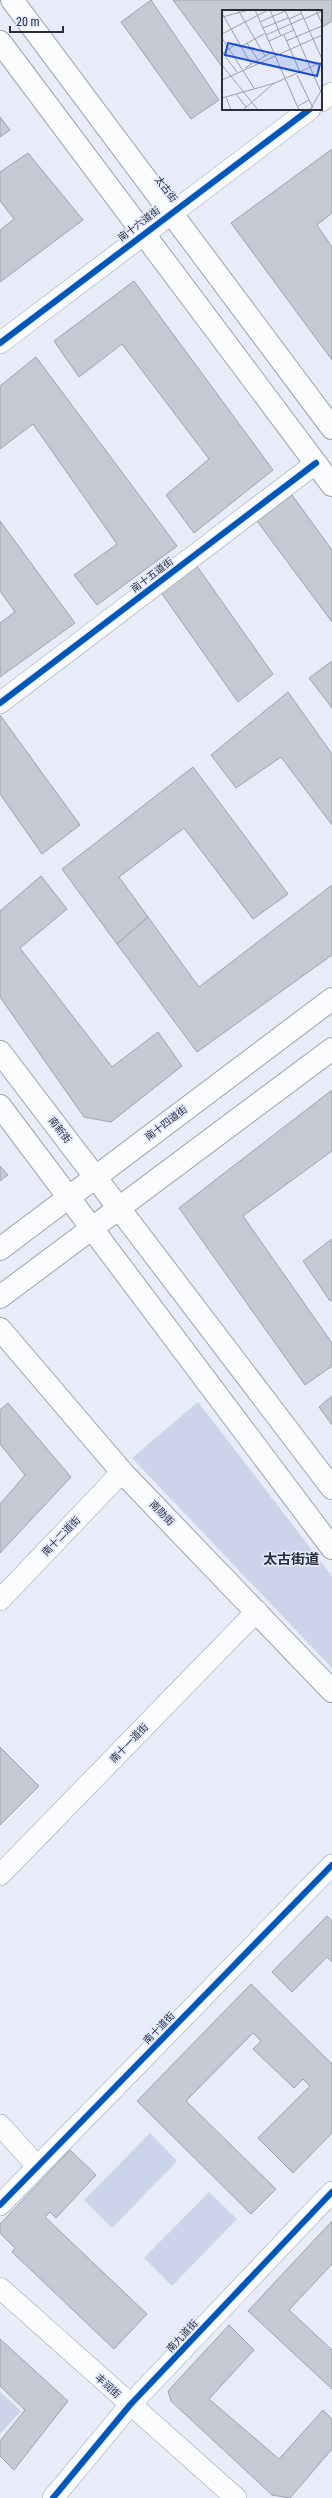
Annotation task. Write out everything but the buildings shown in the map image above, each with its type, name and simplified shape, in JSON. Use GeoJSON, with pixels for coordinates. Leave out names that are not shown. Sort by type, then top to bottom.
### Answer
{"type":"FeatureCollection","features":[{"type":"Feature","properties":{"kind":"main road","name":"太古街"},"geometry":{"type":"LineString","coordinates":[[12,0],[332,428]]}},
{"type":"Feature","properties":{"kind":"main road"},"geometry":{"type":"LineString","coordinates":[[0,42],[332,485]]}},
{"type":"Feature","properties":{"kind":"main road","name":"南十四道街"},"geometry":{"type":"LineString","coordinates":[[0,1249],[332,999]]}},
{"type":"Feature","properties":{"kind":"main road"},"geometry":{"type":"LineString","coordinates":[[0,1297],[332,1049]]}},
{"type":"Feature","properties":{"kind":"main road","name":"南新街"},"geometry":{"type":"LineString","coordinates":[[0,1052],[120,1208]]}},
{"type":"Feature","properties":{"kind":"main road"},"geometry":{"type":"LineString","coordinates":[[0,1106],[332,1548]]}},
{"type":"Feature","properties":{"kind":"main road"},"geometry":{"type":"LineString","coordinates":[[120,1208],[332,1488]]}},
{"type":"Feature","properties":{"kind":"main road","name":"南勋街"},"geometry":{"type":"LineString","coordinates":[[0,1329],[122,1472],[257,1611],[332,1691]]}},
{"type":"Feature","properties":{"kind":"street"},"geometry":{"type":"LineString","coordinates":[[322,100],[332,93]]}},
{"type":"Feature","properties":{"kind":"street","name":"南十六道街"},"geometry":{"type":"LineString","coordinates":[[0,342],[309,110]]}},
{"type":"Feature","properties":{"kind":"street","name":"南十五道街"},"geometry":{"type":"LineString","coordinates":[[0,703],[316,463]]}},
{"type":"Feature","properties":{"kind":"street","name":"南十二道街"},"geometry":{"type":"LineString","coordinates":[[0,1600],[122,1472]]}},
{"type":"Feature","properties":{"kind":"street","name":"南十一道街"},"geometry":{"type":"LineString","coordinates":[[0,1875],[257,1611]]}},
{"type":"Feature","properties":{"kind":"street","name":"南十道街"},"geometry":{"type":"LineString","coordinates":[[0,2205],[332,1864]]}},
{"type":"Feature","properties":{"kind":"street"},"geometry":{"type":"LineString","coordinates":[[0,2125],[37,2166]]}},
{"type":"Feature","properties":{"kind":"street","name":"南九道街"},"geometry":{"type":"LineString","coordinates":[[53,2498],[130,2405],[332,2192]]}},
{"type":"Feature","properties":{"kind":"street","name":"丰润街"},"geometry":{"type":"LineString","coordinates":[[0,2288],[236,2498]]}},
{"type":"Feature","properties":{"kind":"shaded area"},"geometry":{"type":"Polygon","coordinates":[[[198,1402],[332,1576],[332,1668],[132,1458],[198,1402]]]}},
{"type":"Feature","properties":{"kind":"shaded area"},"geometry":{"type":"Polygon","coordinates":[[[150,2133],[177,2161],[112,2228],[84,2200],[150,2133]]]}},
{"type":"Feature","properties":{"kind":"shaded area"},"geometry":{"type":"Polygon","coordinates":[[[209,2192],[237,2219],[172,2286],[144,2258],[209,2192]]]}},
{"type":"Feature","properties":{"kind":"shaded area"},"geometry":{"type":"Polygon","coordinates":[[[0,2392],[21,2411],[0,2434],[0,2392]]]}},
{"type":"Feature","properties":{"kind":"cycle path"},"geometry":{"type":"LineString","coordinates":[[0,343],[309,110]]}},
{"type":"Feature","properties":{"kind":"cycle path"},"geometry":{"type":"LineString","coordinates":[[0,703],[316,463]]}},
{"type":"Feature","properties":{"kind":"cycle path"},"geometry":{"type":"LineString","coordinates":[[0,2205],[332,1865]]}},
{"type":"Feature","properties":{"kind":"cycle path"},"geometry":{"type":"LineString","coordinates":[[53,2498],[130,2405],[332,2192]]}},
{"type":"Feature","properties":{"kind":"district","name":"太古街道"},"geometry":{"type":"Point","coordinates":[291,1559]}}]}
